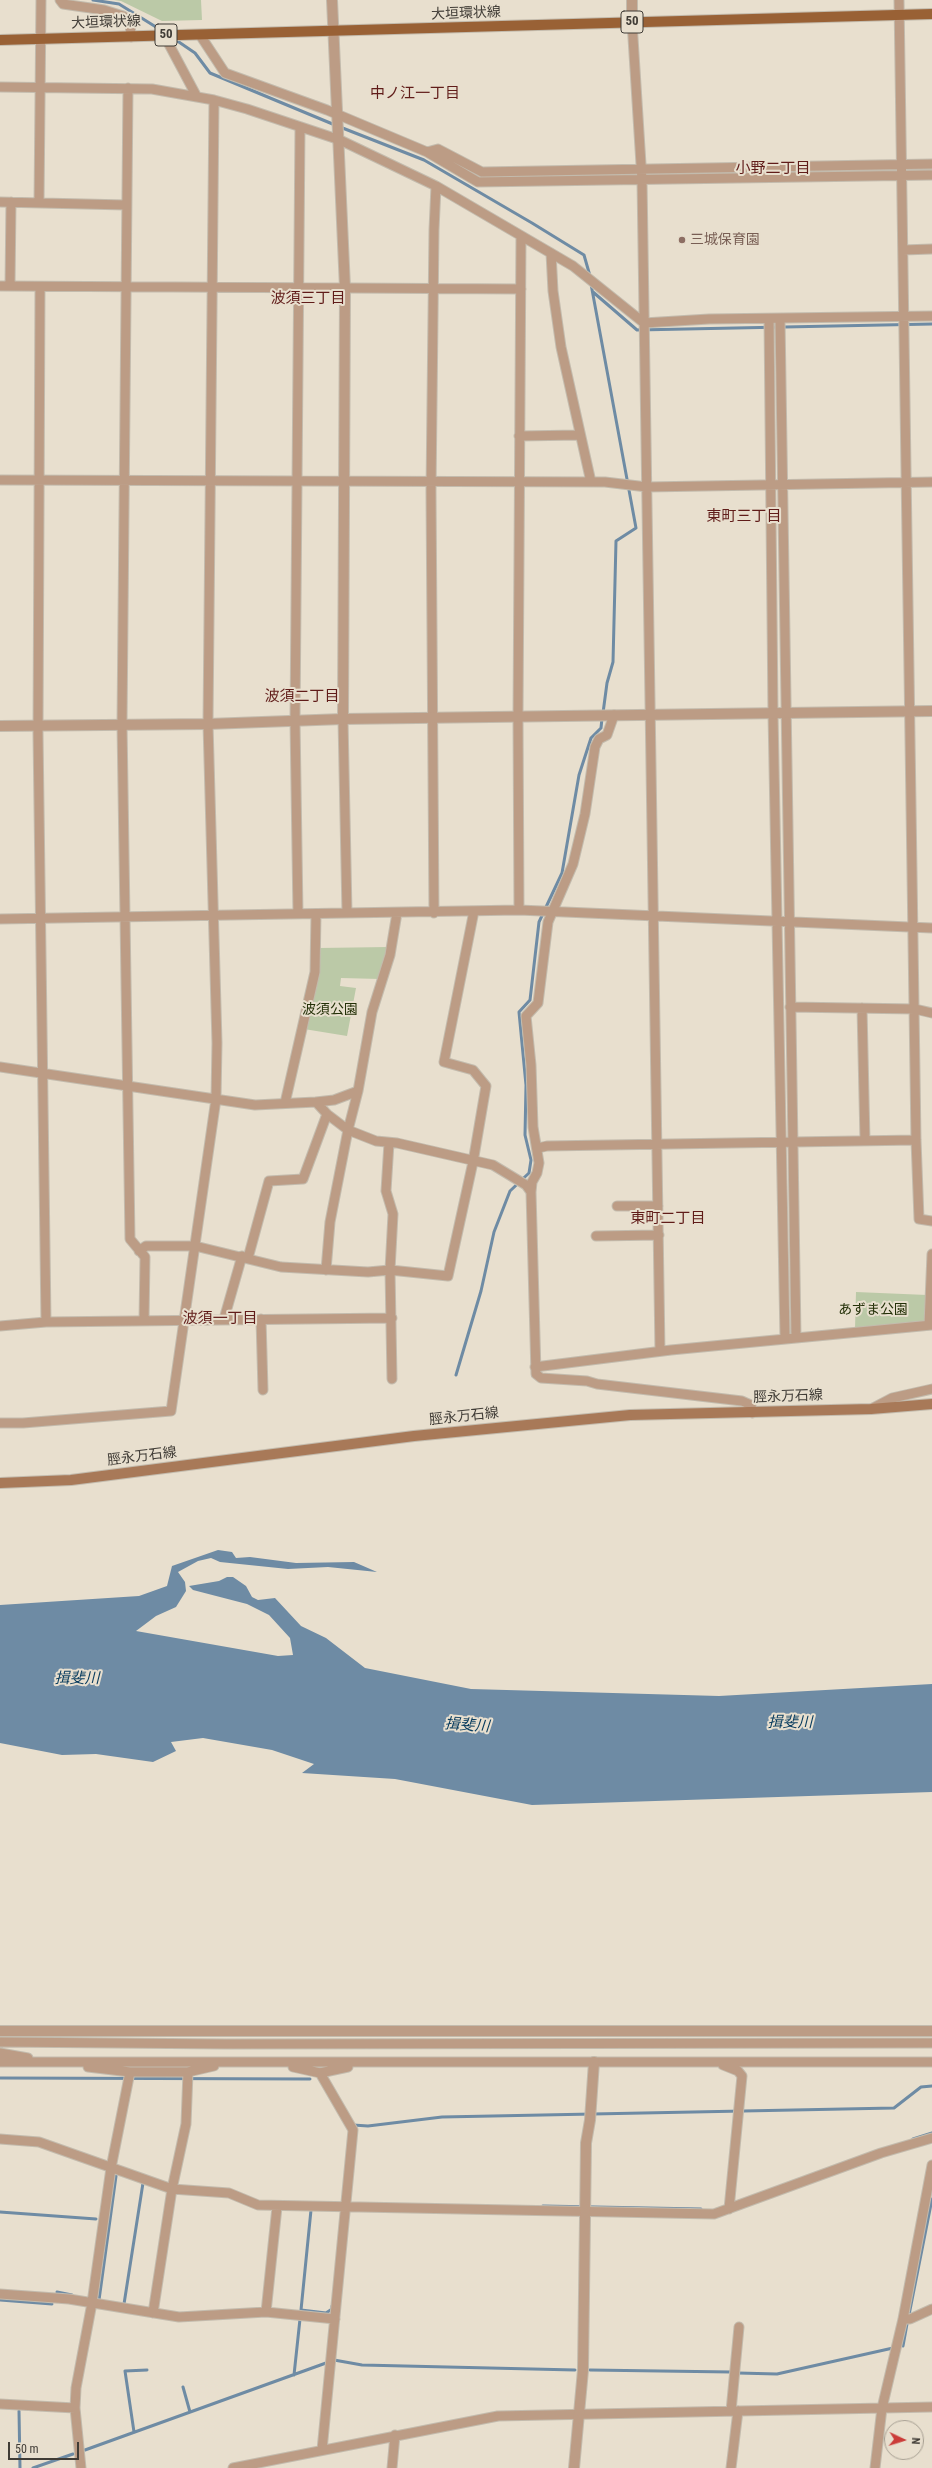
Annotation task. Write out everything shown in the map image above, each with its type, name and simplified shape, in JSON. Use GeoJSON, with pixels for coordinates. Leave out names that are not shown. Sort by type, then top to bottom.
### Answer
{"type":"FeatureCollection","features":[{"type":"Feature","properties":{"kind":"main road","name":"大垣環状線"},"geometry":{"type":"LineString","coordinates":[[0,40],[333,32],[932,14]]}},
{"type":"Feature","properties":{"kind":"main road","name":"脛永万石線"},"geometry":{"type":"LineString","coordinates":[[0,1483],[71,1480],[414,1436],[622,1416],[871,1409],[932,1404]]}},
{"type":"Feature","properties":{"kind":"street"},"geometry":{"type":"LineString","coordinates":[[39,203],[40,39],[42,0]]}},
{"type":"Feature","properties":{"kind":"street"},"geometry":{"type":"LineString","coordinates":[[60,0],[63,4],[104,10],[123,16],[130,21],[131,36]]}},
{"type":"Feature","properties":{"kind":"street"},"geometry":{"type":"LineString","coordinates":[[332,0],[337,115],[340,140],[345,288],[343,719],[347,914]]}},
{"type":"Feature","properties":{"kind":"street"},"geometry":{"type":"LineString","coordinates":[[632,0],[632,22],[642,180],[660,1351]]}},
{"type":"Feature","properties":{"kind":"street"},"geometry":{"type":"LineString","coordinates":[[899,0],[905,483],[914,927],[916,1140],[919,1219],[932,1221]]}},
{"type":"Feature","properties":{"kind":"street"},"geometry":{"type":"LineString","coordinates":[[164,35],[197,97]]}},
{"type":"Feature","properties":{"kind":"street"},"geometry":{"type":"LineString","coordinates":[[200,35],[225,73],[337,115],[427,152],[478,182],[932,175]]}},
{"type":"Feature","properties":{"kind":"street"},"geometry":{"type":"LineString","coordinates":[[0,87],[152,89],[214,100],[340,140],[436,186],[573,266],[644,323],[932,316]]}},
{"type":"Feature","properties":{"kind":"street"},"geometry":{"type":"LineString","coordinates":[[128,88],[122,724],[130,1239],[145,1257],[144,1320]]}},
{"type":"Feature","properties":{"kind":"street"},"geometry":{"type":"LineString","coordinates":[[0,1423],[23,1424],[171,1412],[216,1099],[208,724],[214,100]]}},
{"type":"Feature","properties":{"kind":"street"},"geometry":{"type":"LineString","coordinates":[[298,914],[296,721],[300,127]]}},
{"type":"Feature","properties":{"kind":"street"},"geometry":{"type":"LineString","coordinates":[[427,152],[438,149],[482,172],[932,164]]}},
{"type":"Feature","properties":{"kind":"street"},"geometry":{"type":"LineString","coordinates":[[434,913],[431,718],[432,481],[436,186]]}},
{"type":"Feature","properties":{"kind":"street"},"geometry":{"type":"LineString","coordinates":[[0,202],[126,205]]}},
{"type":"Feature","properties":{"kind":"street"},"geometry":{"type":"LineString","coordinates":[[10,202],[10,286]]}},
{"type":"Feature","properties":{"kind":"street"},"geometry":{"type":"LineString","coordinates":[[519,910],[518,717],[521,236]]}},
{"type":"Feature","properties":{"kind":"street"},"geometry":{"type":"LineString","coordinates":[[903,250],[932,250]]}},
{"type":"Feature","properties":{"kind":"street"},"geometry":{"type":"LineString","coordinates":[[551,253],[561,347],[579,435],[591,482]]}},
{"type":"Feature","properties":{"kind":"street"},"geometry":{"type":"LineString","coordinates":[[0,286],[125,288],[521,289]]}},
{"type":"Feature","properties":{"kind":"street"},"geometry":{"type":"LineString","coordinates":[[40,287],[38,725],[46,1322]]}},
{"type":"Feature","properties":{"kind":"street"},"geometry":{"type":"LineString","coordinates":[[769,319],[773,713],[785,1338]]}},
{"type":"Feature","properties":{"kind":"street"},"geometry":{"type":"LineString","coordinates":[[780,319],[796,1337]]}},
{"type":"Feature","properties":{"kind":"street"},"geometry":{"type":"LineString","coordinates":[[520,436],[579,435]]}},
{"type":"Feature","properties":{"kind":"street"},"geometry":{"type":"LineString","coordinates":[[0,480],[621,482],[647,487],[932,482]]}},
{"type":"Feature","properties":{"kind":"street"},"geometry":{"type":"LineString","coordinates":[[0,726],[208,724],[343,719],[651,714],[932,711]]}},
{"type":"Feature","properties":{"kind":"street"},"geometry":{"type":"LineString","coordinates":[[614,715],[607,734],[599,739],[595,747],[585,814],[573,864],[548,922],[538,1003],[526,1016],[531,1065],[533,1127],[538,1148],[538,1173],[532,1182],[531,1192],[536,1374],[541,1378],[587,1381],[597,1384],[742,1401],[751,1405],[752,1413]]}},
{"type":"Feature","properties":{"kind":"street"},"geometry":{"type":"LineString","coordinates":[[0,919],[434,913],[519,910],[790,920],[932,928]]}},
{"type":"Feature","properties":{"kind":"street"},"geometry":{"type":"LineString","coordinates":[[139,1251],[146,1246],[195,1246],[281,1267],[326,1270],[390,1270],[448,1276],[473,1162],[486,1086],[473,1070],[444,1062],[474,911]]}},
{"type":"Feature","properties":{"kind":"street"},"geometry":{"type":"LineString","coordinates":[[326,1270],[330,1222],[348,1130],[358,1092],[372,1012],[390,955],[397,913]]}},
{"type":"Feature","properties":{"kind":"street"},"geometry":{"type":"LineString","coordinates":[[285,1103],[315,972],[316,914]]}},
{"type":"Feature","properties":{"kind":"street"},"geometry":{"type":"LineString","coordinates":[[790,1007],[915,1009],[932,1013]]}},
{"type":"Feature","properties":{"kind":"street"},"geometry":{"type":"LineString","coordinates":[[862,1008],[865,1141]]}},
{"type":"Feature","properties":{"kind":"street"},"geometry":{"type":"LineString","coordinates":[[0,1067],[255,1105],[334,1100],[358,1092]]}},
{"type":"Feature","properties":{"kind":"street"},"geometry":{"type":"LineString","coordinates":[[316,1102],[327,1114],[348,1130],[376,1141],[397,1143],[473,1162],[493,1165],[526,1184],[531,1192]]}},
{"type":"Feature","properties":{"kind":"street"},"geometry":{"type":"LineString","coordinates":[[224,1319],[269,1181],[303,1179],[327,1114]]}},
{"type":"Feature","properties":{"kind":"street"},"geometry":{"type":"LineString","coordinates":[[538,1148],[547,1146],[916,1140]]}},
{"type":"Feature","properties":{"kind":"street"},"geometry":{"type":"LineString","coordinates":[[389,1143],[386,1190],[393,1214],[390,1270],[392,1379]]}},
{"type":"Feature","properties":{"kind":"street"},"geometry":{"type":"LineString","coordinates":[[618,1206],[658,1206]]}},
{"type":"Feature","properties":{"kind":"street"},"geometry":{"type":"LineString","coordinates":[[596,1236],[659,1235]]}},
{"type":"Feature","properties":{"kind":"street"},"geometry":{"type":"LineString","coordinates":[[535,1367],[660,1351],[931,1325],[932,1254]]}},
{"type":"Feature","properties":{"kind":"street"},"geometry":{"type":"LineString","coordinates":[[0,1326],[46,1322],[392,1318]]}},
{"type":"Feature","properties":{"kind":"street"},"geometry":{"type":"LineString","coordinates":[[261,1319],[263,1390]]}},
{"type":"Feature","properties":{"kind":"street"},"geometry":{"type":"LineString","coordinates":[[871,1409],[892,1398],[932,1389]]}},
{"type":"Feature","properties":{"kind":"street"},"geometry":{"type":"LineString","coordinates":[[0,2031],[932,2031]]}},
{"type":"Feature","properties":{"kind":"street"},"geometry":{"type":"LineString","coordinates":[[0,2042],[226,2044],[932,2043]]}},
{"type":"Feature","properties":{"kind":"street"},"geometry":{"type":"LineString","coordinates":[[0,2053],[130,2072],[188,2072],[230,2063]]}},
{"type":"Feature","properties":{"kind":"street"},"geometry":{"type":"LineString","coordinates":[[0,2062],[932,2062]]}},
{"type":"Feature","properties":{"kind":"street"},"geometry":{"type":"LineString","coordinates":[[574,2468],[583,2370],[586,2143],[590,2120],[594,2062]]}},
{"type":"Feature","properties":{"kind":"street"},"geometry":{"type":"LineString","coordinates":[[723,2062],[723,2065],[738,2071],[742,2076],[729,2209]]}},
{"type":"Feature","properties":{"kind":"street"},"geometry":{"type":"LineString","coordinates":[[276,2063],[320,2073],[363,2063]]}},
{"type":"Feature","properties":{"kind":"street"},"geometry":{"type":"LineString","coordinates":[[81,2468],[75,2408],[76,2388],[92,2303],[111,2168],[130,2072]]}},
{"type":"Feature","properties":{"kind":"street"},"geometry":{"type":"LineString","coordinates":[[153,2313],[172,2189],[186,2124],[188,2072]]}},
{"type":"Feature","properties":{"kind":"street"},"geometry":{"type":"LineString","coordinates":[[320,2073],[353,2130],[322,2450]]}},
{"type":"Feature","properties":{"kind":"street"},"geometry":{"type":"LineString","coordinates":[[0,2139],[39,2142],[172,2189],[229,2193],[258,2205],[276,2207],[346,2206],[714,2214],[881,2153],[932,2138]]}},
{"type":"Feature","properties":{"kind":"street"},"geometry":{"type":"LineString","coordinates":[[875,2468],[882,2408],[903,2319],[932,2165]]}},
{"type":"Feature","properties":{"kind":"street"},"geometry":{"type":"LineString","coordinates":[[266,2312],[276,2207]]}},
{"type":"Feature","properties":{"kind":"street"},"geometry":{"type":"LineString","coordinates":[[0,2294],[92,2303],[179,2317],[266,2312],[334,2319]]}},
{"type":"Feature","properties":{"kind":"street"},"geometry":{"type":"LineString","coordinates":[[903,2319],[910,2319],[932,2309]]}},
{"type":"Feature","properties":{"kind":"street"},"geometry":{"type":"LineString","coordinates":[[731,2468],[739,2327]]}},
{"type":"Feature","properties":{"kind":"street"},"geometry":{"type":"LineString","coordinates":[[0,2404],[75,2408]]}},
{"type":"Feature","properties":{"kind":"street"},"geometry":{"type":"LineString","coordinates":[[233,2468],[272,2464],[322,2450],[498,2416],[932,2407]]}},
{"type":"Feature","properties":{"kind":"street"},"geometry":{"type":"LineString","coordinates":[[392,2468],[395,2435]]}},
{"type":"Feature","properties":{"kind":"green space"},"geometry":{"type":"Polygon","coordinates":[[[114,0],[201,0],[202,20],[162,21],[121,1],[114,0]]]}},
{"type":"Feature","properties":{"kind":"green space","name":"波須公園"},"geometry":{"type":"Polygon","coordinates":[[[388,947],[380,979],[341,978],[340,986],[356,988],[347,1036],[304,1029],[319,948],[388,947]]]}},
{"type":"Feature","properties":{"kind":"green space","name":"あずま公園"},"geometry":{"type":"Polygon","coordinates":[[[856,1292],[927,1295],[926,1323],[855,1329],[856,1292]]]}},
{"type":"Feature","properties":{"kind":"water","name":"揖斐川"},"geometry":{"type":"Polygon","coordinates":[[[218,1550],[232,1552],[236,1558],[250,1557],[296,1563],[354,1562],[377,1572],[328,1567],[288,1569],[220,1562],[211,1558],[198,1561],[178,1572],[185,1582],[186,1591],[176,1607],[156,1616],[136,1631],[278,1656],[293,1655],[290,1638],[269,1615],[247,1604],[193,1590],[189,1586],[219,1581],[227,1577],[233,1577],[246,1586],[252,1597],[258,1600],[275,1598],[301,1626],[326,1638],[365,1668],[471,1689],[719,1696],[932,1684],[932,1792],[532,1805],[395,1779],[302,1773],[314,1764],[272,1750],[203,1738],[171,1742],[176,1751],[153,1762],[96,1754],[62,1755],[0,1743],[0,1605],[139,1596],[167,1586],[172,1566],[218,1550]]]}},
{"type":"Feature","properties":{"kind":"waterway"},"geometry":{"type":"LineString","coordinates":[[93,0],[119,4],[164,32]]}},
{"type":"Feature","properties":{"kind":"waterway"},"geometry":{"type":"LineString","coordinates":[[173,38],[195,53],[210,73],[335,125]]}},
{"type":"Feature","properties":{"kind":"waterway"},"geometry":{"type":"LineString","coordinates":[[340,127],[424,160],[532,223],[584,255],[590,276]]}},
{"type":"Feature","properties":{"kind":"waterway"},"geometry":{"type":"LineString","coordinates":[[460,166],[477,176],[482,176]]}},
{"type":"Feature","properties":{"kind":"waterway"},"geometry":{"type":"LineString","coordinates":[[700,173],[932,169]]}},
{"type":"Feature","properties":{"kind":"waterway"},"geometry":{"type":"LineString","coordinates":[[591,284],[636,528],[616,541],[613,662],[607,683],[603,713]]}},
{"type":"Feature","properties":{"kind":"waterway"},"geometry":{"type":"LineString","coordinates":[[593,292],[637,330],[932,324]]}},
{"type":"Feature","properties":{"kind":"waterway"},"geometry":{"type":"LineString","coordinates":[[456,1375],[481,1291],[494,1232],[510,1191],[529,1173],[531,1160],[525,1135],[526,1085],[519,1012],[530,1000],[539,922],[562,873],[579,775],[591,738],[601,728],[602,718]]}},
{"type":"Feature","properties":{"kind":"waterway"},"geometry":{"type":"LineString","coordinates":[[0,2078],[310,2079]]}},
{"type":"Feature","properties":{"kind":"waterway"},"geometry":{"type":"LineString","coordinates":[[353,2125],[368,2126],[442,2117],[894,2108],[921,2087],[932,2086]]}},
{"type":"Feature","properties":{"kind":"waterway"},"geometry":{"type":"LineString","coordinates":[[913,2139],[932,2133]]}},
{"type":"Feature","properties":{"kind":"waterway"},"geometry":{"type":"LineString","coordinates":[[102,2301],[99,2300],[116,2176]]}},
{"type":"Feature","properties":{"kind":"waterway"},"geometry":{"type":"LineString","coordinates":[[124,2304],[143,2183]]}},
{"type":"Feature","properties":{"kind":"waterway"},"geometry":{"type":"LineString","coordinates":[[909,2315],[932,2199]]}},
{"type":"Feature","properties":{"kind":"waterway"},"geometry":{"type":"LineString","coordinates":[[543,2206],[701,2209]]}},
{"type":"Feature","properties":{"kind":"waterway"},"geometry":{"type":"LineString","coordinates":[[311,2210],[301,2310],[326,2313],[332,2309],[332,2306]]}},
{"type":"Feature","properties":{"kind":"waterway"},"geometry":{"type":"LineString","coordinates":[[0,2212],[96,2219]]}},
{"type":"Feature","properties":{"kind":"waterway"},"geometry":{"type":"LineString","coordinates":[[57,2292],[72,2295]]}},
{"type":"Feature","properties":{"kind":"waterway"},"geometry":{"type":"LineString","coordinates":[[0,2300],[52,2304]]}},
{"type":"Feature","properties":{"kind":"waterway"},"geometry":{"type":"LineString","coordinates":[[294,2375],[300,2319]]}},
{"type":"Feature","properties":{"kind":"waterway"},"geometry":{"type":"LineString","coordinates":[[903,2346],[907,2324]]}},
{"type":"Feature","properties":{"kind":"waterway"},"geometry":{"type":"LineString","coordinates":[[738,2373],[777,2374],[893,2348]]}},
{"type":"Feature","properties":{"kind":"waterway"},"geometry":{"type":"LineString","coordinates":[[334,2360],[362,2365],[575,2370]]}},
{"type":"Feature","properties":{"kind":"waterway"},"geometry":{"type":"LineString","coordinates":[[85,2450],[326,2363]]}},
{"type":"Feature","properties":{"kind":"waterway"},"geometry":{"type":"LineString","coordinates":[[134,2432],[125,2371],[147,2370]]}},
{"type":"Feature","properties":{"kind":"waterway"},"geometry":{"type":"LineString","coordinates":[[590,2370],[731,2372]]}},
{"type":"Feature","properties":{"kind":"waterway"},"geometry":{"type":"LineString","coordinates":[[183,2387],[190,2412]]}},
{"type":"Feature","properties":{"kind":"waterway"},"geometry":{"type":"LineString","coordinates":[[19,2411],[20,2468]]}},
{"type":"Feature","properties":{"kind":"waterway"},"geometry":{"type":"LineString","coordinates":[[33,2468],[73,2454]]}},
{"type":"Feature","properties":{"kind":"place","name":"三城保育園"},"geometry":{"type":"Point","coordinates":[682,240]}},
{"type":"Feature","properties":{"kind":"district","name":"中ノ江一丁目"},"geometry":{"type":"Point","coordinates":[415,94]}},
{"type":"Feature","properties":{"kind":"district","name":"小野二丁目"},"geometry":{"type":"Point","coordinates":[773,169]}},
{"type":"Feature","properties":{"kind":"district","name":"波須三丁目"},"geometry":{"type":"Point","coordinates":[308,299]}},
{"type":"Feature","properties":{"kind":"district","name":"東町三丁目"},"geometry":{"type":"Point","coordinates":[744,517]}},
{"type":"Feature","properties":{"kind":"district","name":"波須二丁目"},"geometry":{"type":"Point","coordinates":[302,697]}},
{"type":"Feature","properties":{"kind":"district","name":"東町二丁目"},"geometry":{"type":"Point","coordinates":[668,1219]}},
{"type":"Feature","properties":{"kind":"district","name":"波須一丁目"},"geometry":{"type":"Point","coordinates":[220,1319]}}]}
